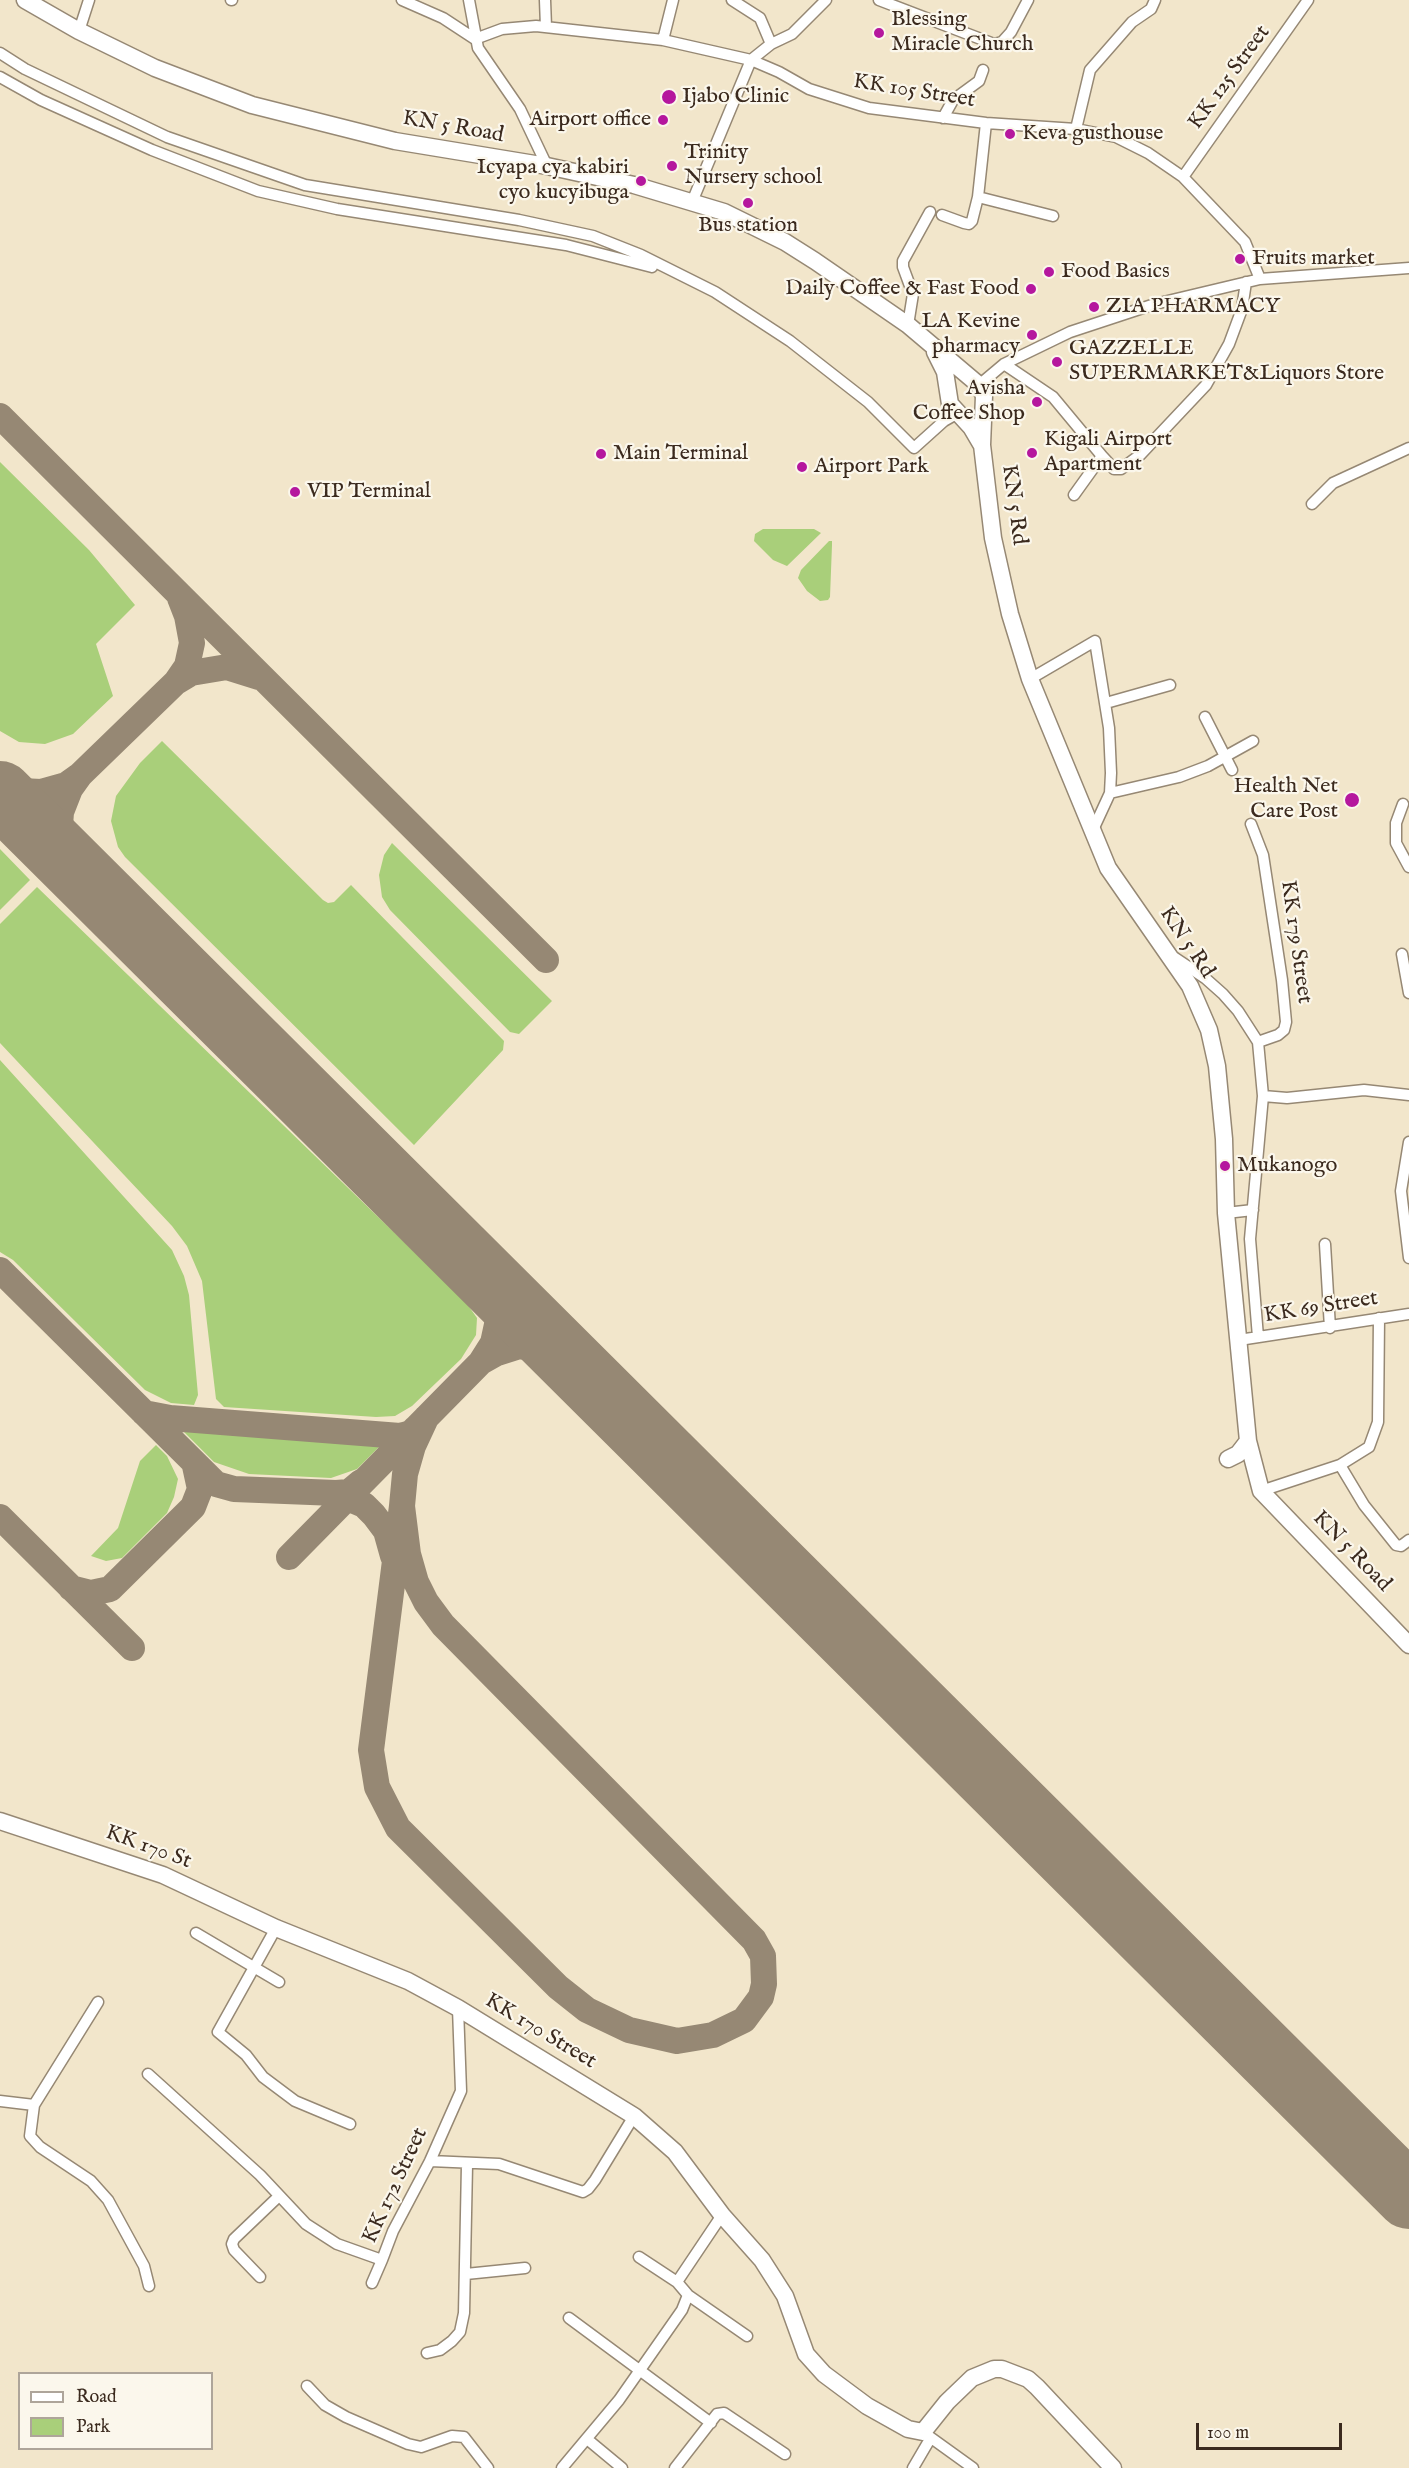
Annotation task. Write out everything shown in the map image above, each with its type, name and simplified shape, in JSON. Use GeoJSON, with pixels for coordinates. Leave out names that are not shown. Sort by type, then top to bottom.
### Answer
{"type":"FeatureCollection","features":[{"type":"Feature","properties":{"kind":"main road","name":"KN 5 Road"},"geometry":{"type":"LineString","coordinates":[[25,0],[79,31],[155,68],[211,91],[262,108],[395,141],[547,166],[634,185],[724,212],[785,242],[928,341]]}},
{"type":"Feature","properties":{"kind":"main road"},"geometry":{"type":"LineString","coordinates":[[928,341],[976,383]]}},
{"type":"Feature","properties":{"kind":"main road","name":"KN 5 Rd"},"geometry":{"type":"LineString","coordinates":[[928,341],[945,372],[950,404],[982,445]]}},
{"type":"Feature","properties":{"kind":"main road"},"geometry":{"type":"LineString","coordinates":[[949,394],[956,383],[968,380],[976,383]]}},
{"type":"Feature","properties":{"kind":"main road","name":"KN 5 Rd"},"geometry":{"type":"LineString","coordinates":[[976,383],[984,393],[982,445],[993,538],[1010,614],[1030,679],[1108,868],[1122,892],[1190,986],[1209,1030],[1217,1066],[1222,1118],[1226,1213],[1248,1441],[1260,1491]]}},
{"type":"Feature","properties":{"kind":"main road"},"geometry":{"type":"LineString","coordinates":[[960,414],[976,412],[984,402]]}},
{"type":"Feature","properties":{"kind":"main road"},"geometry":{"type":"LineString","coordinates":[[1228,1459],[1238,1454],[1248,1441]]}},
{"type":"Feature","properties":{"kind":"main road","name":"KN 5 Road"},"geometry":{"type":"LineString","coordinates":[[1260,1491],[1409,1645]]}},
{"type":"Feature","properties":{"kind":"main road","name":"KK 170 St"},"geometry":{"type":"LineString","coordinates":[[0,1821],[163,1875],[276,1928]]}},
{"type":"Feature","properties":{"kind":"main road","name":"KK 170 Street"},"geometry":{"type":"LineString","coordinates":[[276,1928],[408,1981],[458,2008],[634,2116],[675,2152],[722,2215],[774,2278],[785,2296],[806,2354],[818,2367],[867,2406],[908,2429],[926,2435]]}},
{"type":"Feature","properties":{"kind":"main road"},"geometry":{"type":"LineString","coordinates":[[926,2435],[947,2402],[980,2374],[994,2368],[1002,2369],[1028,2379],[1058,2407],[1113,2468]]}},
{"type":"Feature","properties":{"kind":"street"},"geometry":{"type":"LineString","coordinates":[[79,31],[89,0]]}},
{"type":"Feature","properties":{"kind":"street"},"geometry":{"type":"LineString","coordinates":[[402,0],[443,18],[475,39]]}},
{"type":"Feature","properties":{"kind":"street"},"geometry":{"type":"LineString","coordinates":[[469,0],[475,39],[485,61],[520,109],[547,166]]}},
{"type":"Feature","properties":{"kind":"street"},"geometry":{"type":"LineString","coordinates":[[545,0],[546,27]]}},
{"type":"Feature","properties":{"kind":"street"},"geometry":{"type":"LineString","coordinates":[[663,40],[673,0]]}},
{"type":"Feature","properties":{"kind":"street"},"geometry":{"type":"LineString","coordinates":[[732,0],[760,18],[771,44]]}},
{"type":"Feature","properties":{"kind":"street"},"geometry":{"type":"LineString","coordinates":[[692,202],[751,60],[771,44],[792,34],[826,0]]}},
{"type":"Feature","properties":{"kind":"street"},"geometry":{"type":"LineString","coordinates":[[879,0],[994,44],[1002,42],[1011,32],[1028,0]]}},
{"type":"Feature","properties":{"kind":"street"},"geometry":{"type":"LineString","coordinates":[[1077,129],[1090,70],[1132,22],[1151,9],[1155,0]]}},
{"type":"Feature","properties":{"kind":"street","name":"KK 125 Street"},"geometry":{"type":"LineString","coordinates":[[1183,177],[1308,0]]}},
{"type":"Feature","properties":{"kind":"street","name":"KK 105 Street"},"geometry":{"type":"LineString","coordinates":[[475,39],[502,29],[546,27],[663,40],[751,60],[809,89],[851,103],[943,118],[1077,129],[1116,137],[1148,153],[1183,177],[1245,242],[1260,279]]}},
{"type":"Feature","properties":{"kind":"street"},"geometry":{"type":"LineString","coordinates":[[0,53],[25,69],[156,132],[257,170],[338,192],[519,220],[593,236],[641,255],[715,292],[790,341],[868,402],[914,447],[944,421],[960,414]]}},
{"type":"Feature","properties":{"kind":"street"},"geometry":{"type":"LineString","coordinates":[[943,118],[953,100],[979,81],[983,70]]}},
{"type":"Feature","properties":{"kind":"street"},"geometry":{"type":"LineString","coordinates":[[0,77],[41,100],[162,154],[258,191],[337,209],[566,245],[637,261],[681,276]]}},
{"type":"Feature","properties":{"kind":"street"},"geometry":{"type":"LineString","coordinates":[[942,214],[969,224],[978,197],[986,123]]}},
{"type":"Feature","properties":{"kind":"street"},"geometry":{"type":"LineString","coordinates":[[978,197],[1053,216]]}},
{"type":"Feature","properties":{"kind":"street"},"geometry":{"type":"LineString","coordinates":[[908,325],[913,294],[903,261],[930,212]]}},
{"type":"Feature","properties":{"kind":"street"},"geometry":{"type":"LineString","coordinates":[[976,383],[1004,364],[1070,332],[1155,304],[1260,279],[1409,268]]}},
{"type":"Feature","properties":{"kind":"street"},"geometry":{"type":"LineString","coordinates":[[1004,364],[1053,397],[1102,456],[1119,470],[1140,455],[1206,385],[1224,356],[1242,309],[1246,282]]}},
{"type":"Feature","properties":{"kind":"street"},"geometry":{"type":"LineString","coordinates":[[1312,504],[1333,483],[1409,448]]}},
{"type":"Feature","properties":{"kind":"street"},"geometry":{"type":"LineString","coordinates":[[1074,495],[1102,456]]}},
{"type":"Feature","properties":{"kind":"street"},"geometry":{"type":"LineString","coordinates":[[1030,679],[1095,641],[1112,745],[1110,793],[1092,832]]}},
{"type":"Feature","properties":{"kind":"street"},"geometry":{"type":"LineString","coordinates":[[1106,703],[1170,685]]}},
{"type":"Feature","properties":{"kind":"street"},"geometry":{"type":"LineString","coordinates":[[1205,717],[1232,770]]}},
{"type":"Feature","properties":{"kind":"street"},"geometry":{"type":"LineString","coordinates":[[1110,793],[1179,777],[1208,766],[1253,741]]}},
{"type":"Feature","properties":{"kind":"street"},"geometry":{"type":"LineString","coordinates":[[1402,804],[1396,823],[1396,843],[1409,867]]}},
{"type":"Feature","properties":{"kind":"street","name":"KK 179 Street"},"geometry":{"type":"LineString","coordinates":[[1251,824],[1263,855],[1286,1022],[1284,1030],[1278,1035],[1258,1042]]}},
{"type":"Feature","properties":{"kind":"street"},"geometry":{"type":"LineString","coordinates":[[1402,954],[1409,993]]}},
{"type":"Feature","properties":{"kind":"street"},"geometry":{"type":"LineString","coordinates":[[1169,955],[1205,978],[1222,994],[1239,1011],[1258,1042],[1263,1096],[1250,1239],[1258,1337]]}},
{"type":"Feature","properties":{"kind":"street"},"geometry":{"type":"LineString","coordinates":[[1263,1096],[1287,1098],[1364,1090],[1409,1095]]}},
{"type":"Feature","properties":{"kind":"street"},"geometry":{"type":"LineString","coordinates":[[1409,1142],[1401,1191],[1409,1258]]}},
{"type":"Feature","properties":{"kind":"street"},"geometry":{"type":"LineString","coordinates":[[1226,1213],[1253,1210]]}},
{"type":"Feature","properties":{"kind":"street"},"geometry":{"type":"LineString","coordinates":[[1325,1244],[1330,1328]]}},
{"type":"Feature","properties":{"kind":"street","name":"KK 69 Street"},"geometry":{"type":"LineString","coordinates":[[1239,1340],[1330,1328],[1409,1314]]}},
{"type":"Feature","properties":{"kind":"street"},"geometry":{"type":"LineString","coordinates":[[1260,1491],[1340,1465],[1369,1447],[1378,1422],[1379,1318]]}},
{"type":"Feature","properties":{"kind":"street"},"geometry":{"type":"LineString","coordinates":[[1340,1465],[1364,1505],[1396,1545],[1401,1546],[1409,1540]]}},
{"type":"Feature","properties":{"kind":"street"},"geometry":{"type":"LineString","coordinates":[[276,1928],[218,2032],[246,2055],[263,2078],[295,2101],[350,2124]]}},
{"type":"Feature","properties":{"kind":"street"},"geometry":{"type":"LineString","coordinates":[[196,1933],[279,1982]]}},
{"type":"Feature","properties":{"kind":"street"},"geometry":{"type":"LineString","coordinates":[[98,2002],[34,2105],[30,2136],[40,2147],[91,2181],[108,2200],[144,2266],[149,2286]]}},
{"type":"Feature","properties":{"kind":"street","name":"KK 172 Street"},"geometry":{"type":"LineString","coordinates":[[148,2074],[260,2175],[278,2197],[306,2224],[328,2239],[382,2260],[393,2231],[430,2161],[461,2091],[458,2008]]}},
{"type":"Feature","properties":{"kind":"street"},"geometry":{"type":"LineString","coordinates":[[0,2101],[34,2105]]}},
{"type":"Feature","properties":{"kind":"street"},"geometry":{"type":"LineString","coordinates":[[430,2161],[467,2165],[499,2164],[583,2192],[595,2180],[634,2116]]}},
{"type":"Feature","properties":{"kind":"street"},"geometry":{"type":"LineString","coordinates":[[427,2353],[440,2350],[459,2332],[466,2274],[467,2165]]}},
{"type":"Feature","properties":{"kind":"street"},"geometry":{"type":"LineString","coordinates":[[260,2277],[234,2250],[232,2244],[234,2239],[278,2197]]}},
{"type":"Feature","properties":{"kind":"street"},"geometry":{"type":"LineString","coordinates":[[677,2282],[722,2215]]}},
{"type":"Feature","properties":{"kind":"street"},"geometry":{"type":"LineString","coordinates":[[639,2257],[677,2282],[688,2295],[747,2336]]}},
{"type":"Feature","properties":{"kind":"street"},"geometry":{"type":"LineString","coordinates":[[372,2283],[382,2260]]}},
{"type":"Feature","properties":{"kind":"street"},"geometry":{"type":"LineString","coordinates":[[466,2274],[525,2268]]}},
{"type":"Feature","properties":{"kind":"street"},"geometry":{"type":"LineString","coordinates":[[562,2468],[639,2372],[682,2310],[688,2295]]}},
{"type":"Feature","properties":{"kind":"street"},"geometry":{"type":"LineString","coordinates":[[569,2318],[639,2372],[711,2423]]}},
{"type":"Feature","properties":{"kind":"street"},"geometry":{"type":"LineString","coordinates":[[307,2386],[324,2405],[408,2444],[421,2447],[452,2436],[464,2437],[482,2465]]}},
{"type":"Feature","properties":{"kind":"street"},"geometry":{"type":"LineString","coordinates":[[675,2468],[717,2414],[724,2412],[785,2454]]}},
{"type":"Feature","properties":{"kind":"street"},"geometry":{"type":"LineString","coordinates":[[913,2468],[926,2435],[973,2468]]}},
{"type":"Feature","properties":{"kind":"street"},"geometry":{"type":"LineString","coordinates":[[587,2439],[622,2468]]}},
{"type":"Feature","properties":{"kind":"green space"},"geometry":{"type":"Polygon","coordinates":[[[0,462],[89,550],[135,605],[96,644],[113,696],[73,734],[45,744],[19,742],[0,731],[0,462]]]}},
{"type":"Feature","properties":{"kind":"green space"},"geometry":{"type":"Polygon","coordinates":[[[763,529],[814,529],[821,533],[787,566],[773,560],[754,541],[755,534],[763,529]]]}},
{"type":"Feature","properties":{"kind":"green space"},"geometry":{"type":"Polygon","coordinates":[[[829,541],[832,541],[830,597],[828,600],[820,601],[807,591],[798,578],[801,570],[829,541]]]}},
{"type":"Feature","properties":{"kind":"green space"},"geometry":{"type":"Polygon","coordinates":[[[162,741],[323,900],[328,903],[334,902],[351,885],[504,1041],[503,1050],[414,1145],[125,857],[118,847],[111,821],[116,796],[140,763],[162,741]]]}},
{"type":"Feature","properties":{"kind":"green space"},"geometry":{"type":"Polygon","coordinates":[[[392,843],[552,1001],[519,1034],[510,1032],[390,910],[382,897],[379,875],[384,855],[392,843]]]}},
{"type":"Feature","properties":{"kind":"green space"},"geometry":{"type":"Polygon","coordinates":[[[0,849],[30,880],[0,910],[0,849]]]}},
{"type":"Feature","properties":{"kind":"green space"},"geometry":{"type":"Polygon","coordinates":[[[37,887],[465,1301],[477,1318],[476,1335],[461,1359],[412,1406],[395,1416],[376,1417],[224,1407],[216,1399],[202,1281],[187,1246],[172,1226],[0,1043],[0,924],[37,887]]]}},
{"type":"Feature","properties":{"kind":"green space"},"geometry":{"type":"Polygon","coordinates":[[[0,1060],[172,1250],[184,1276],[189,1295],[198,1395],[194,1405],[171,1403],[145,1390],[13,1260],[0,1252],[0,1060]]]}},
{"type":"Feature","properties":{"kind":"green space"},"geometry":{"type":"Polygon","coordinates":[[[182,1430],[382,1444],[357,1469],[331,1478],[249,1474],[214,1462],[182,1430]]]}},
{"type":"Feature","properties":{"kind":"green space"},"geometry":{"type":"Polygon","coordinates":[[[156,1445],[167,1456],[178,1479],[167,1513],[122,1558],[106,1561],[91,1556],[118,1528],[140,1461],[156,1445]]]}},
{"type":"Feature","properties":{"kind":"taxiway"},"geometry":{"type":"LineString","coordinates":[[0,416],[546,960]]}},
{"type":"Feature","properties":{"kind":"taxiway"},"geometry":{"type":"LineString","coordinates":[[176,682],[187,666],[192,643],[187,616],[180,598]]}},
{"type":"Feature","properties":{"kind":"taxiway"},"geometry":{"type":"LineString","coordinates":[[80,874],[68,857],[60,826],[61,812],[70,789],[80,775],[176,682],[191,673],[227,667],[259,677]]}},
{"type":"Feature","properties":{"kind":"taxiway"},"geometry":{"type":"LineString","coordinates":[[0,784],[21,791],[41,792],[66,785],[80,775]]}},
{"type":"Feature","properties":{"kind":"taxiway"},"geometry":{"type":"LineString","coordinates":[[0,1270],[216,1484],[234,1489],[336,1493],[349,1492],[361,1482]]}},
{"type":"Feature","properties":{"kind":"taxiway"},"geometry":{"type":"LineString","coordinates":[[289,1557],[481,1362],[493,1343],[498,1320],[494,1295],[486,1278]]}},
{"type":"Feature","properties":{"kind":"taxiway"},"geometry":{"type":"LineString","coordinates":[[481,1362],[497,1353],[519,1346],[545,1349],[572,1363]]}},
{"type":"Feature","properties":{"kind":"taxiway"},"geometry":{"type":"LineString","coordinates":[[144,1413],[170,1418],[400,1436],[411,1433],[416,1428]]}},
{"type":"Feature","properties":{"kind":"taxiway"},"geometry":{"type":"LineString","coordinates":[[402,1506],[371,1750],[377,1787],[398,1828],[558,1987],[587,2010],[629,2030],[677,2041],[713,2035],[744,2020],[761,1997],[764,1984],[763,1956],[754,1940],[443,1625],[426,1602],[416,1582],[408,1554],[402,1506],[405,1474],[413,1446],[426,1418]]}},
{"type":"Feature","properties":{"kind":"taxiway"},"geometry":{"type":"LineString","coordinates":[[71,1588],[91,1593],[110,1589],[193,1507],[200,1489],[195,1466]]}},
{"type":"Feature","properties":{"kind":"taxiway"},"geometry":{"type":"LineString","coordinates":[[336,1493],[364,1505],[374,1515],[386,1531],[393,1556]]}},
{"type":"Feature","properties":{"kind":"taxiway"},"geometry":{"type":"LineString","coordinates":[[0,1517],[132,1648]]}},
{"type":"Feature","properties":{"kind":"runway"},"geometry":{"type":"LineString","coordinates":[[0,794],[1409,2196]]}},
{"type":"Feature","properties":{"kind":"place","name":"Blessing Miracle Church"},"geometry":{"type":"Point","coordinates":[879,33]}},
{"type":"Feature","properties":{"kind":"place","name":"Ijabo Clinic"},"geometry":{"type":"Point","coordinates":[669,97]}},
{"type":"Feature","properties":{"kind":"place","name":"Airport office"},"geometry":{"type":"Point","coordinates":[663,120]}},
{"type":"Feature","properties":{"kind":"place","name":"Keva gusthouse"},"geometry":{"type":"Point","coordinates":[1010,134]}},
{"type":"Feature","properties":{"kind":"place","name":"Trinity Nursery school"},"geometry":{"type":"Point","coordinates":[672,166]}},
{"type":"Feature","properties":{"kind":"place","name":"Icyapa cya kabiri cyo kucyibuga"},"geometry":{"type":"Point","coordinates":[641,181]}},
{"type":"Feature","properties":{"kind":"place","name":"Bus station"},"geometry":{"type":"Point","coordinates":[748,203]}},
{"type":"Feature","properties":{"kind":"place","name":"Fruits market"},"geometry":{"type":"Point","coordinates":[1240,259]}},
{"type":"Feature","properties":{"kind":"place","name":"Food Basics"},"geometry":{"type":"Point","coordinates":[1049,272]}},
{"type":"Feature","properties":{"kind":"place","name":"Daily Coffee & Fast Food"},"geometry":{"type":"Point","coordinates":[1031,289]}},
{"type":"Feature","properties":{"kind":"place","name":"ZIA PHARMACY"},"geometry":{"type":"Point","coordinates":[1094,307]}},
{"type":"Feature","properties":{"kind":"place","name":"LA Kevine pharmacy"},"geometry":{"type":"Point","coordinates":[1032,335]}},
{"type":"Feature","properties":{"kind":"place","name":"GAZZELLE SUPERMARKET&Liquors Store"},"geometry":{"type":"Point","coordinates":[1057,362]}},
{"type":"Feature","properties":{"kind":"place","name":"Avisha Coffee Shop"},"geometry":{"type":"Point","coordinates":[1037,402]}},
{"type":"Feature","properties":{"kind":"place","name":"Kigali Airport Apartment"},"geometry":{"type":"Point","coordinates":[1032,453]}},
{"type":"Feature","properties":{"kind":"place","name":"Main Terminal"},"geometry":{"type":"Point","coordinates":[601,454]}},
{"type":"Feature","properties":{"kind":"place","name":"Airport Park"},"geometry":{"type":"Point","coordinates":[802,467]}},
{"type":"Feature","properties":{"kind":"place","name":"VIP Terminal"},"geometry":{"type":"Point","coordinates":[295,492]}},
{"type":"Feature","properties":{"kind":"place","name":"Health Net Care Post"},"geometry":{"type":"Point","coordinates":[1352,800]}},
{"type":"Feature","properties":{"kind":"place","name":"Mukanogo"},"geometry":{"type":"Point","coordinates":[1225,1166]}}]}
